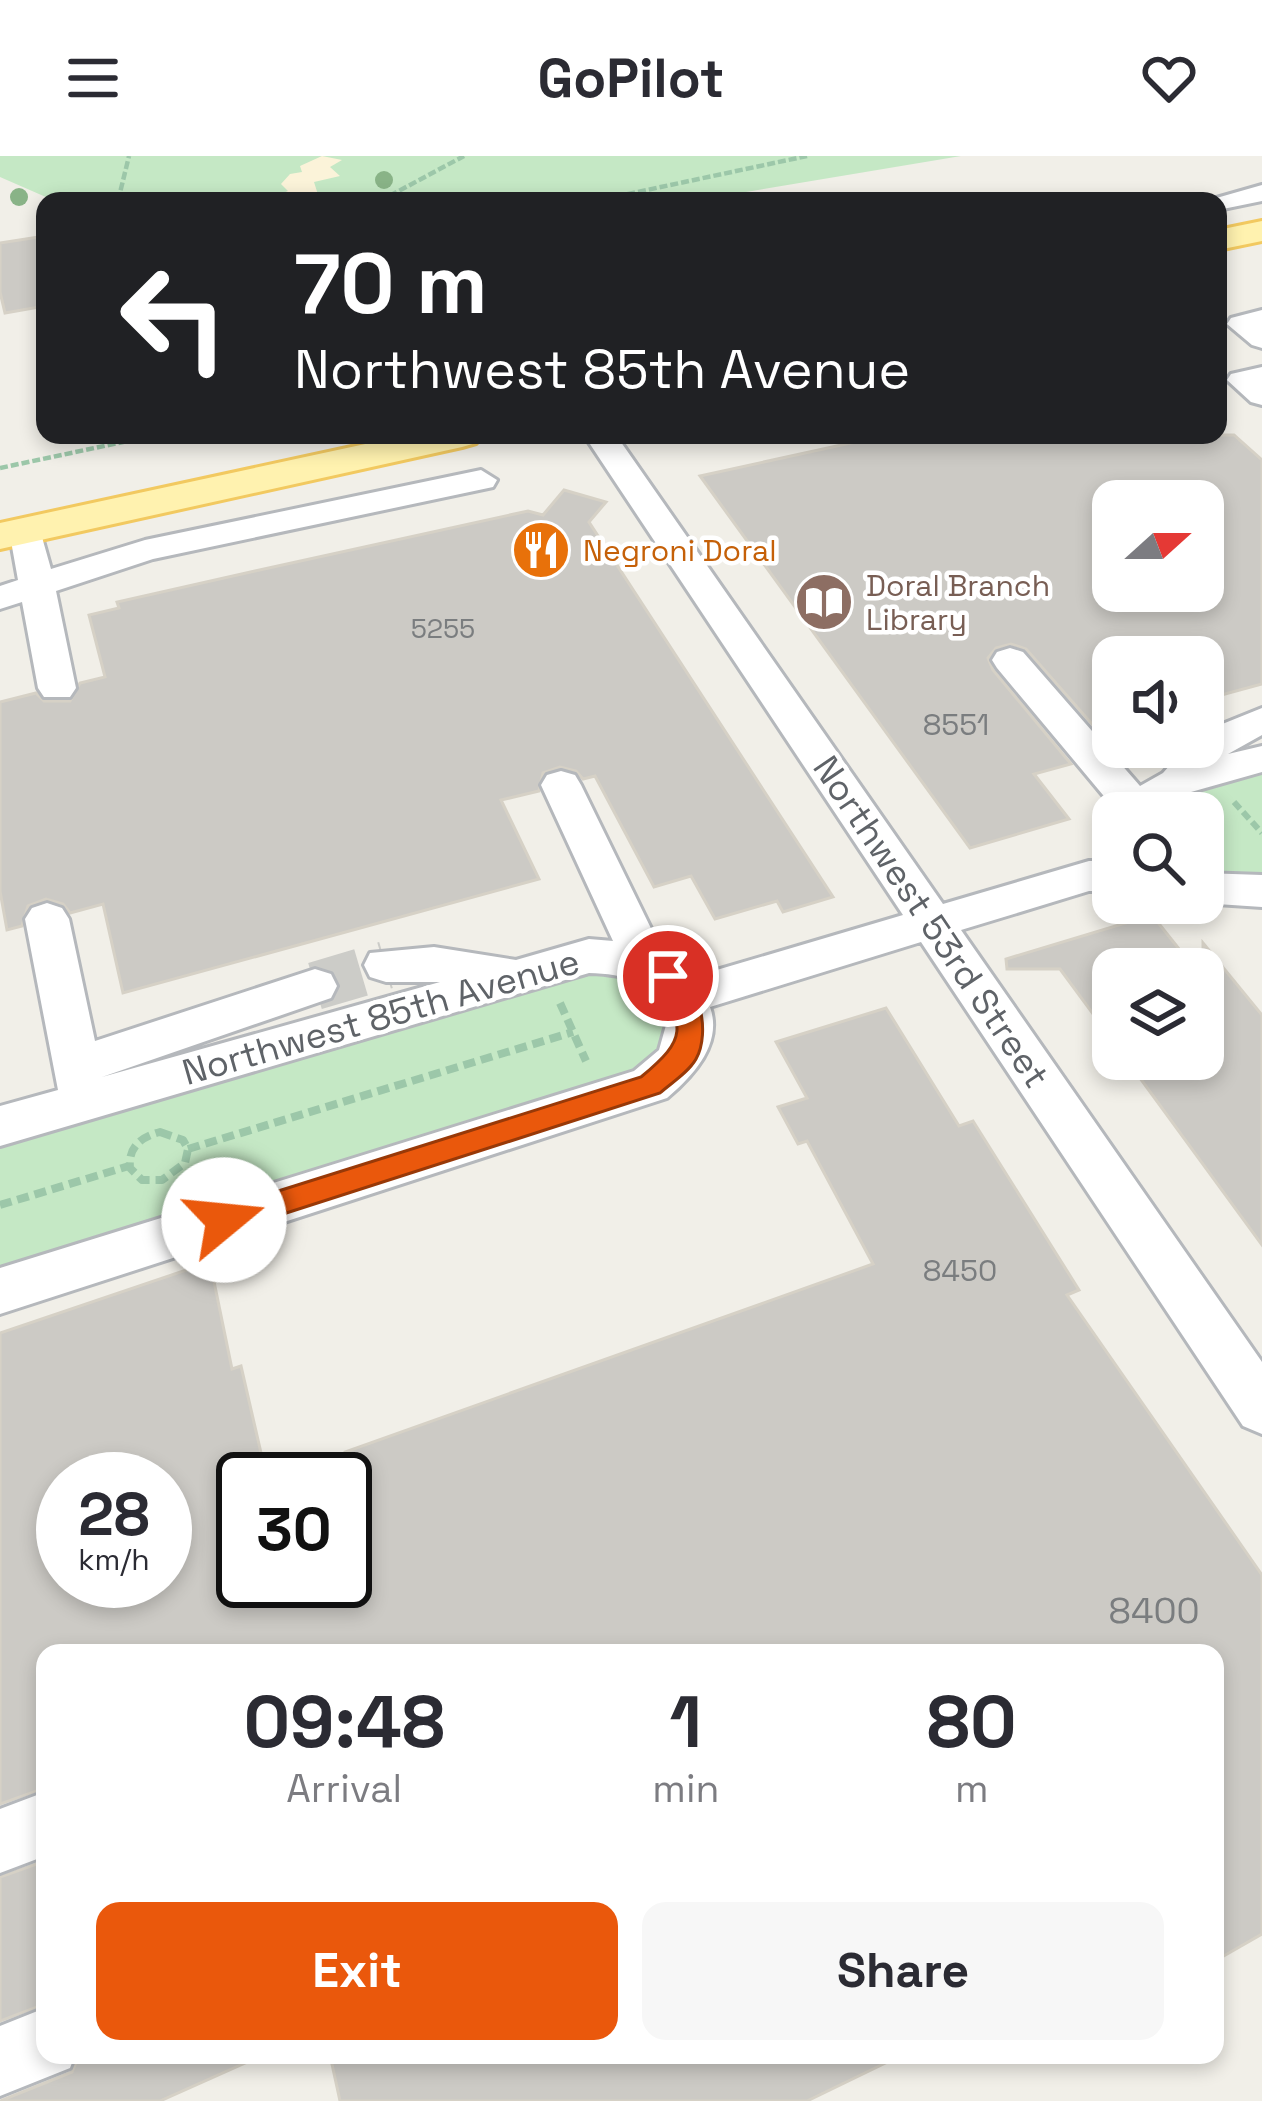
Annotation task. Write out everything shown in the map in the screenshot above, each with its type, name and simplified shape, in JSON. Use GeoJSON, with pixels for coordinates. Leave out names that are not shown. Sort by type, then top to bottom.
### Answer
{"type":"FeatureCollection","features":[{"type":"Feature","properties":{"kind":"main road"},"geometry":{"type":"LineString","coordinates":[[1227,239],[1262,231]]}},
{"type":"Feature","properties":{"kind":"main road"},"geometry":{"type":"LineString","coordinates":[[1227,267],[1262,260]]}},
{"type":"Feature","properties":{"kind":"main road"},"geometry":{"type":"LineString","coordinates":[[9,522],[270,444]]}},
{"type":"Feature","properties":{"kind":"main road"},"geometry":{"type":"LineString","coordinates":[[9,522],[415,444]]}},
{"type":"Feature","properties":{"kind":"street"},"geometry":{"type":"LineString","coordinates":[[1227,200],[1262,193]]}},
{"type":"Feature","properties":{"kind":"street"},"geometry":{"type":"LineString","coordinates":[[1262,376],[1242,380],[1262,396]]}},
{"type":"Feature","properties":{"kind":"street","name":"Northwest 53rd Street"},"geometry":{"type":"LineString","coordinates":[[606,444],[1262,1408]]}},
{"type":"Feature","properties":{"kind":"street"},"geometry":{"type":"LineString","coordinates":[[0,598],[145,550],[481,480]]}},
{"type":"Feature","properties":{"kind":"street"},"geometry":{"type":"LineString","coordinates":[[9,522],[38,586],[57,688]]}},
{"type":"Feature","properties":{"kind":"street"},"geometry":{"type":"LineString","coordinates":[[1010,660],[1136,792]]}},
{"type":"Feature","properties":{"kind":"street"},"geometry":{"type":"LineString","coordinates":[[1161,792],[1221,735],[1262,721]]}},
{"type":"Feature","properties":{"kind":"street"},"geometry":{"type":"LineString","coordinates":[[1180,792],[1262,759]]}},
{"type":"Feature","properties":{"kind":"street"},"geometry":{"type":"LineString","coordinates":[[0,1291],[650,1085],[684,1057],[691,1037],[684,997],[668,976],[645,961],[561,785]]}},
{"type":"Feature","properties":{"kind":"street"},"geometry":{"type":"LineString","coordinates":[[684,997],[1092,871]]}},
{"type":"Feature","properties":{"kind":"street"},"geometry":{"type":"LineString","coordinates":[[1224,888],[1262,891]]}},
{"type":"Feature","properties":{"kind":"street"},"geometry":{"type":"LineString","coordinates":[[47,919],[80,1083],[315,986]]}},
{"type":"Feature","properties":{"kind":"street","name":"Northwest 85th Avenue"},"geometry":{"type":"LineString","coordinates":[[0,1126],[80,1083],[539,984],[590,956],[616,954],[645,961]]}},
{"type":"Feature","properties":{"kind":"street"},"geometry":{"type":"LineString","coordinates":[[386,965],[434,964],[539,984]]}},
{"type":"Feature","properties":{"kind":"street"},"geometry":{"type":"LineString","coordinates":[[0,1841],[36,1827]]}},
{"type":"Feature","properties":{"kind":"street"},"geometry":{"type":"LineString","coordinates":[[0,2062],[36,2047]]}},
{"type":"Feature","properties":{"kind":"path"},"geometry":{"type":"LineString","coordinates":[[120,192],[129,156]]}},
{"type":"Feature","properties":{"kind":"path"},"geometry":{"type":"LineString","coordinates":[[397,192],[464,156]]}},
{"type":"Feature","properties":{"kind":"path"},"geometry":{"type":"LineString","coordinates":[[637,192],[807,156]]}},
{"type":"Feature","properties":{"kind":"path"},"geometry":{"type":"LineString","coordinates":[[0,468],[113,444]]}},
{"type":"Feature","properties":{"kind":"path"},"geometry":{"type":"LineString","coordinates":[[539,984],[573,1032],[590,1070]]}},
{"type":"Feature","properties":{"kind":"path"},"geometry":{"type":"LineString","coordinates":[[129,1166],[142,1180],[162,1180],[179,1170],[188,1149],[573,1032]]}},
{"type":"Feature","properties":{"kind":"path"},"geometry":{"type":"LineString","coordinates":[[129,1166],[136,1144],[151,1134],[177,1135],[188,1149]]}},
{"type":"Feature","properties":{"kind":"path"},"geometry":{"type":"LineString","coordinates":[[0,1205],[129,1166]]}},
{"type":"Feature","properties":{"kind":"green space"},"geometry":{"type":"Polygon","coordinates":[[[0,156],[961,156],[746,192],[36,193],[0,177],[0,156]]]}},
{"type":"Feature","properties":{"kind":"green space"},"geometry":{"type":"Polygon","coordinates":[[[1262,767],[1262,879],[1224,875],[1224,792],[1189,792],[1262,767]]]}},
{"type":"Feature","properties":{"kind":"green space"},"geometry":{"type":"Polygon","coordinates":[[[591,965],[626,967],[668,1003],[670,1041],[638,1075],[0,1273],[0,1137],[591,965]]]}},
{"type":"Feature","properties":{"kind":"sand"},"geometry":{"type":"Polygon","coordinates":[[[322,156],[342,160],[330,167],[340,176],[314,182],[317,192],[286,192],[281,184],[290,174],[302,172],[300,166],[322,156]]]}},
{"type":"Feature","properties":{"kind":"building"},"geometry":{"type":"Polygon","coordinates":[[[36,237],[36,308],[5,313],[0,243],[36,237]]]}},
{"type":"Feature","properties":{"kind":"building"},"geometry":{"type":"Polygon","coordinates":[[[1227,435],[1234,435],[1262,460],[1262,684],[1224,694],[1224,636],[1092,636],[1092,724],[1026,649],[1011,644],[996,648],[988,658],[1071,764],[1034,774],[1069,819],[970,848],[700,476],[846,444],[1227,444],[1227,435]]]}},
{"type":"Feature","properties":{"kind":"building"},"geometry":{"type":"Polygon","coordinates":[[[564,490],[606,502],[589,522],[833,897],[783,912],[777,901],[715,919],[691,876],[654,887],[595,776],[583,779],[576,771],[560,767],[543,773],[539,791],[501,800],[539,879],[123,993],[103,904],[70,913],[63,904],[46,899],[28,906],[22,926],[7,930],[0,891],[0,702],[36,693],[44,701],[70,701],[80,683],[105,677],[89,615],[119,608],[117,602],[255,571],[528,511],[543,515],[564,490]]]}},
{"type":"Feature","properties":{"kind":"building"},"geometry":{"type":"Polygon","coordinates":[[[1122,924],[1159,924],[1178,948],[1092,948],[1092,1012],[1060,969],[1007,969],[1006,959],[1122,924]]]}},
{"type":"Feature","properties":{"kind":"building"},"geometry":{"type":"Polygon","coordinates":[[[1224,969],[1262,1015],[1262,1245],[1141,1080],[1224,1080],[1224,969]]]}},
{"type":"Feature","properties":{"kind":"building"},"geometry":{"type":"Polygon","coordinates":[[[886,1008],[959,1126],[973,1121],[1079,1290],[1067,1295],[1262,1575],[1262,1934],[1224,1956],[1224,1644],[36,1644],[36,1791],[0,1804],[0,1333],[210,1262],[232,1369],[241,1366],[261,1452],[216,1452],[216,1608],[372,1608],[372,1452],[345,1452],[873,1264],[807,1141],[798,1144],[778,1107],[807,1098],[776,1042],[886,1008]]]}},
{"type":"Feature","properties":{"kind":"building"},"geometry":{"type":"Polygon","coordinates":[[[36,1864],[36,2007],[0,2021],[0,1877],[36,1864]]]}},
{"type":"Feature","properties":{"kind":"building"},"geometry":{"type":"Polygon","coordinates":[[[75,2064],[243,2064],[160,2101],[0,2101],[72,2072],[75,2064]]]}},
{"type":"Feature","properties":{"kind":"building"},"geometry":{"type":"Polygon","coordinates":[[[332,2064],[883,2064],[807,2101],[340,2101],[332,2064]]]}},
{"type":"Feature","properties":{"kind":"tunnel"},"geometry":{"type":"LineString","coordinates":[[315,986],[386,965]]}},
{"type":"Feature","properties":{"kind":"place","name":"Negroni Doral"},"geometry":{"type":"Point","coordinates":[541,550]}},
{"type":"Feature","properties":{"kind":"place","name":"Doral Branch Library"},"geometry":{"type":"Point","coordinates":[824,602]}},
{"type":"Feature","properties":{"kind":"route"},"geometry":{"type":"LineString","coordinates":[[224,1220],[650,1085],[684,1057],[691,1037],[684,997],[668,976]]}}]}
